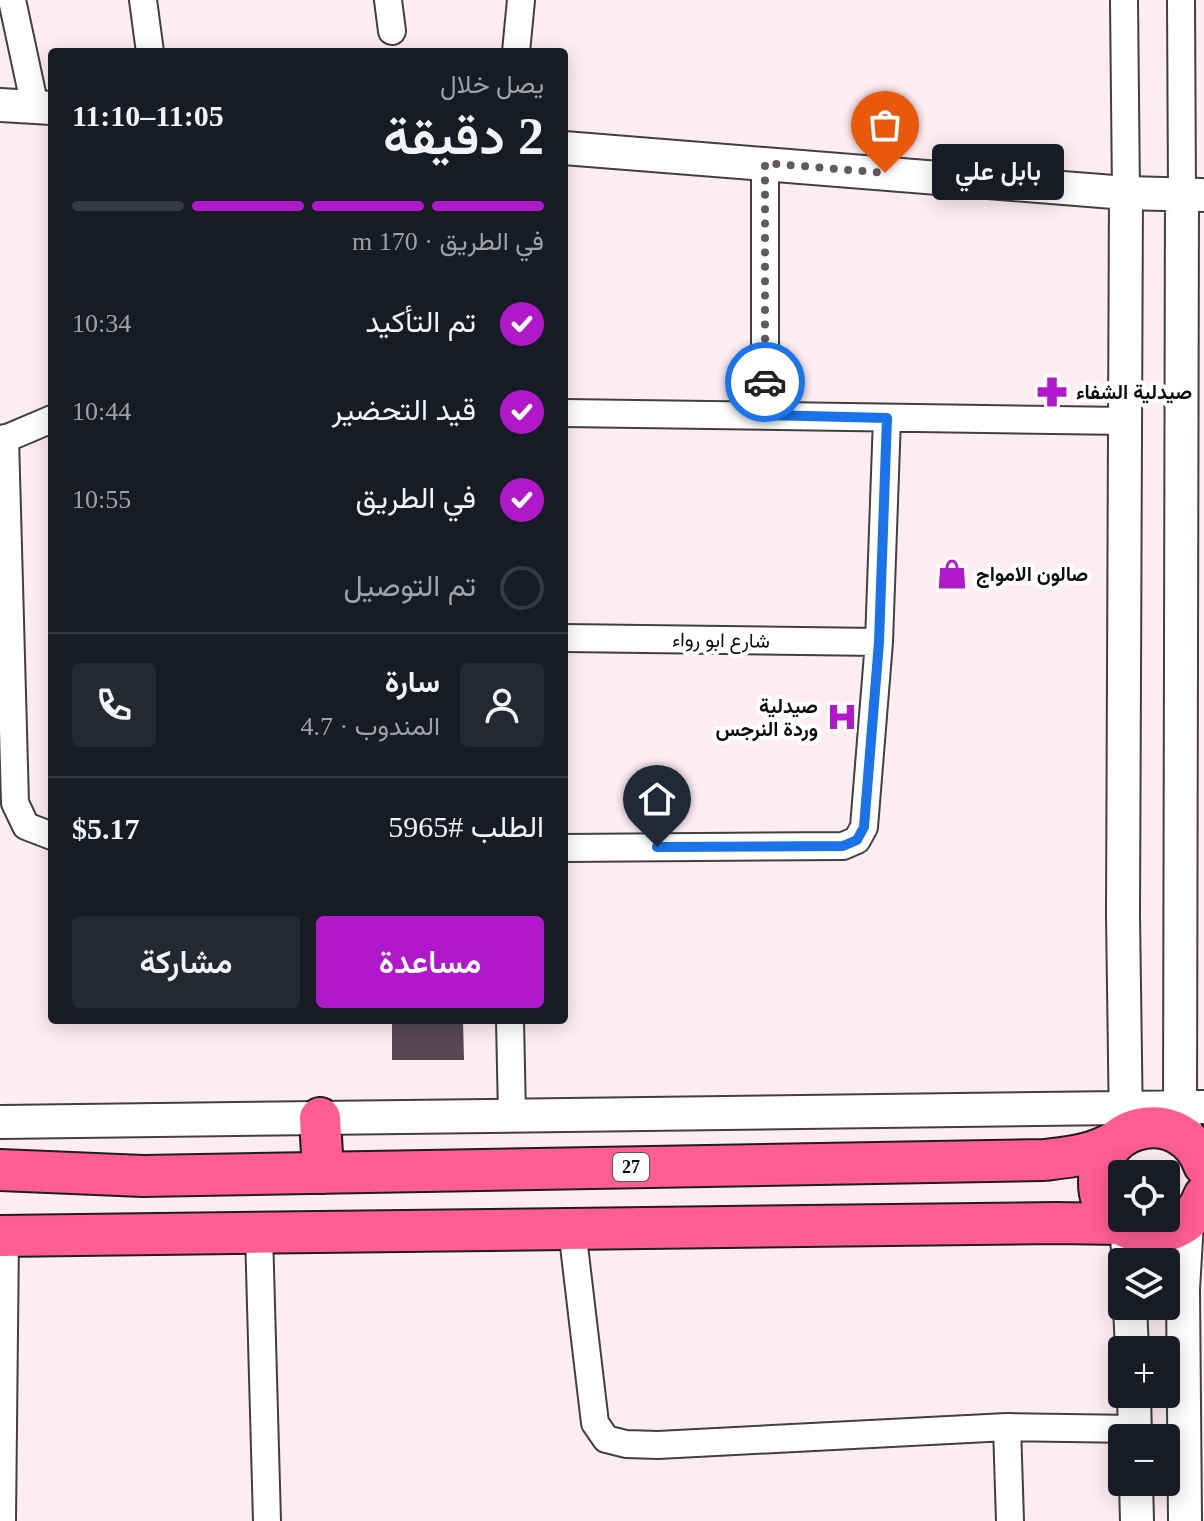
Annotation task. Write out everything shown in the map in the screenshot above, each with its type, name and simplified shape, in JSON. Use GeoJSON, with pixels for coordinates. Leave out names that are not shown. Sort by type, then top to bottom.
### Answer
{"type":"FeatureCollection","features":[{"type":"Feature","properties":{"kind":"main road"},"geometry":{"type":"LineString","coordinates":[[320,1118],[323,1173]]}},
{"type":"Feature","properties":{"kind":"main road","name":"27"},"geometry":{"type":"LineString","coordinates":[[0,1170],[143,1176],[1044,1160],[1100,1150],[1123,1127],[1166,1128],[1196,1136]]}},
{"type":"Feature","properties":{"kind":"main road"},"geometry":{"type":"LineString","coordinates":[[1123,1127],[1106,1153],[1100,1168],[1099,1184],[1102,1199],[1126,1238]]}},
{"type":"Feature","properties":{"kind":"main road"},"geometry":{"type":"LineString","coordinates":[[2,1236],[572,1229],[1126,1238],[1141,1233],[1157,1234],[1173,1230],[1197,1213]]}},
{"type":"Feature","properties":{"kind":"street"},"geometry":{"type":"LineString","coordinates":[[0,105],[43,108],[12,0]]}},
{"type":"Feature","properties":{"kind":"street"},"geometry":{"type":"LineString","coordinates":[[143,0],[149,48]]}},
{"type":"Feature","properties":{"kind":"street"},"geometry":{"type":"LineString","coordinates":[[388,0],[392,31]]}},
{"type":"Feature","properties":{"kind":"street"},"geometry":{"type":"LineString","coordinates":[[516,48],[521,0]]}},
{"type":"Feature","properties":{"kind":"street"},"geometry":{"type":"LineString","coordinates":[[0,1122],[512,1115],[1123,1127],[1127,421],[1124,0]]}},
{"type":"Feature","properties":{"kind":"street"},"geometry":{"type":"LineString","coordinates":[[1181,0],[1193,194],[1196,1136]]}},
{"type":"Feature","properties":{"kind":"street"},"geometry":{"type":"LineString","coordinates":[[568,148],[1126,193],[1193,194]]}},
{"type":"Feature","properties":{"kind":"street"},"geometry":{"type":"LineString","coordinates":[[765,163],[765,415]]}},
{"type":"Feature","properties":{"kind":"street"},"geometry":{"type":"LineString","coordinates":[[568,413],[1127,421]]}},
{"type":"Feature","properties":{"kind":"street"},"geometry":{"type":"LineString","coordinates":[[568,848],[843,846],[857,840],[864,827],[879,642],[887,418]]}},
{"type":"Feature","properties":{"kind":"street"},"geometry":{"type":"LineString","coordinates":[[48,421],[2,439],[15,803],[26,826],[48,834]]}},
{"type":"Feature","properties":{"kind":"street","name":"شارع ابو رواء"},"geometry":{"type":"LineString","coordinates":[[568,638],[879,642]]}},
{"type":"Feature","properties":{"kind":"street"},"geometry":{"type":"LineString","coordinates":[[510,1024],[512,1115]]}},
{"type":"Feature","properties":{"kind":"street"},"geometry":{"type":"LineString","coordinates":[[1185,1521],[1183,1289],[1197,1213]]}},
{"type":"Feature","properties":{"kind":"street"},"geometry":{"type":"LineString","coordinates":[[572,1229],[595,1423],[606,1439],[626,1444],[658,1445],[1007,1427],[1108,1433]]}},
{"type":"Feature","properties":{"kind":"street"},"geometry":{"type":"LineString","coordinates":[[259,1233],[267,1521]]}},
{"type":"Feature","properties":{"kind":"street"},"geometry":{"type":"LineString","coordinates":[[2,1236],[2,1521]]}},
{"type":"Feature","properties":{"kind":"street"},"geometry":{"type":"LineString","coordinates":[[1007,1427],[1010,1521]]}},
{"type":"Feature","properties":{"kind":"street"},"geometry":{"type":"LineString","coordinates":[[1136,1496],[1137,1521]]}},
{"type":"Feature","properties":{"kind":"building"},"geometry":{"type":"Polygon","coordinates":[[[392,1024],[463,1024],[464,1060],[392,1060],[392,1024]]]}},
{"type":"Feature","properties":{"kind":"way so far"},"geometry":{"type":"LineString","coordinates":[[765,382],[765,163],[885,173]]}},
{"type":"Feature","properties":{"kind":"place","name":"بابل علي"},"geometry":{"type":"Point","coordinates":[885,173]}},
{"type":"Feature","properties":{"kind":"place","name":"صيدلية الشفاء"},"geometry":{"type":"Point","coordinates":[1052,392]}},
{"type":"Feature","properties":{"kind":"place","name":"صالون الامواج"},"geometry":{"type":"Point","coordinates":[952,574]}},
{"type":"Feature","properties":{"kind":"place","name":"صيدلية وردة النرجس"},"geometry":{"type":"Point","coordinates":[842,717]}},
{"type":"Feature","properties":{"kind":"route"},"geometry":{"type":"LineString","coordinates":[[657,847],[843,846],[857,840],[864,827],[879,642],[887,418],[765,415],[765,382]]}}]}
